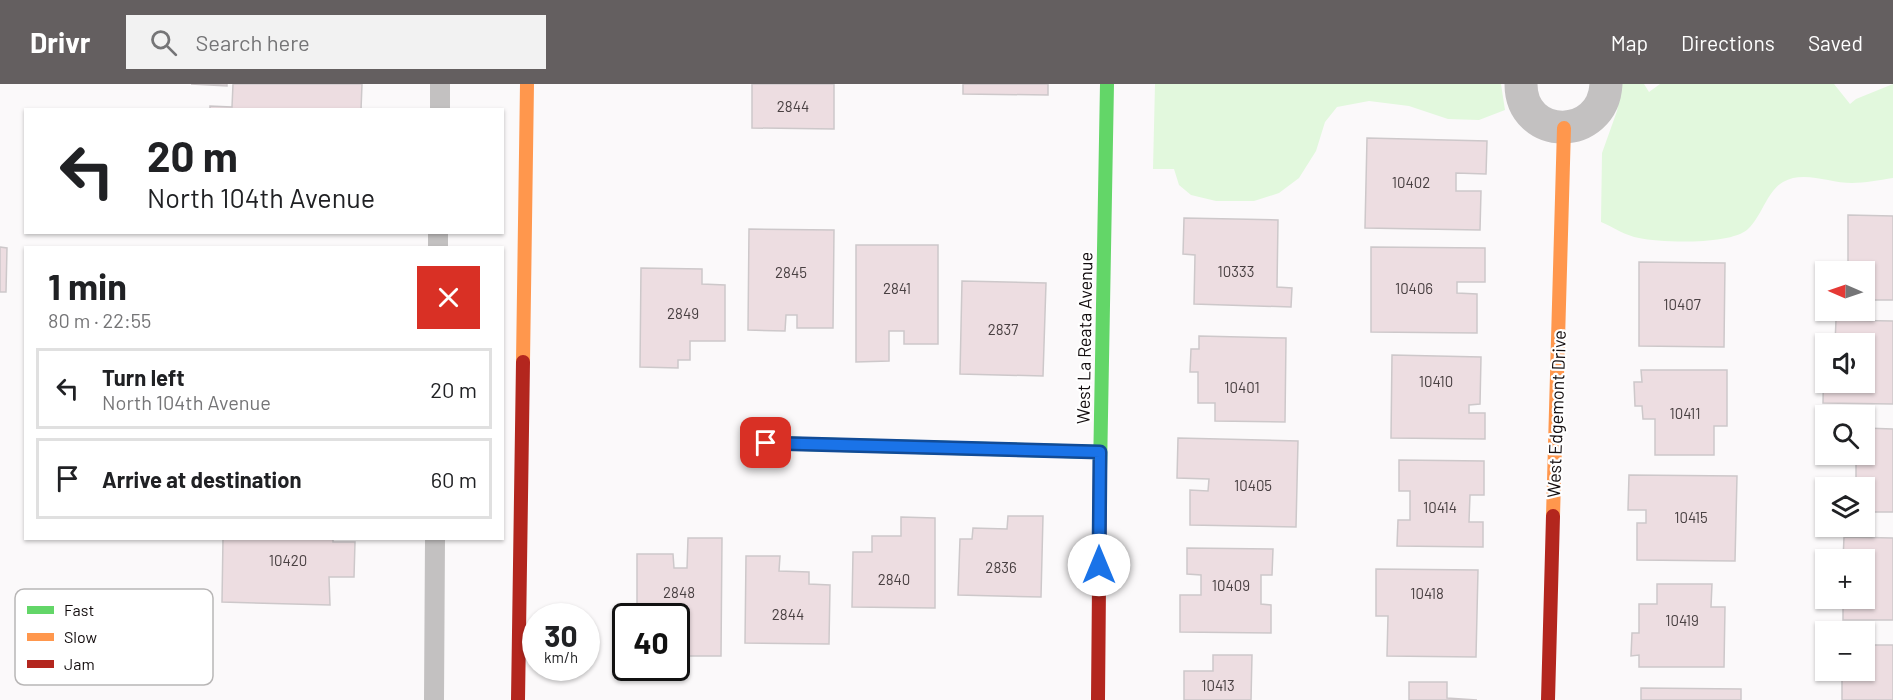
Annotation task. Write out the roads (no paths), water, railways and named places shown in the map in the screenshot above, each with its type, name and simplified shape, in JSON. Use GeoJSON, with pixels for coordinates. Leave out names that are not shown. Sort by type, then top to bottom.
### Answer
{"type":"FeatureCollection","features":[{"type":"Feature","properties":{"kind":"street"},"geometry":{"type":"LineString","coordinates":[[518,700],[527,84]]}},
{"type":"Feature","properties":{"kind":"street","name":"West La Reata Avenue"},"geometry":{"type":"LineString","coordinates":[[1098,700],[1107,84]]}},
{"type":"Feature","properties":{"kind":"street"},"geometry":{"type":"LineString","coordinates":[[1521,84],[1526,107],[1534,116],[1547,125],[1564,128],[1576,126],[1588,120],[1597,111],[1605,95],[1606,84]]}},
{"type":"Feature","properties":{"kind":"street","name":"West Edgemont Drive"},"geometry":{"type":"LineString","coordinates":[[1548,700],[1564,128]]}},
{"type":"Feature","properties":{"kind":"street"},"geometry":{"type":"LineString","coordinates":[[766,443],[1100,452]]}},
{"type":"Feature","properties":{"kind":"lane"},"geometry":{"type":"LineString","coordinates":[[440,84],[440,108]]}},
{"type":"Feature","properties":{"kind":"lane"},"geometry":{"type":"LineString","coordinates":[[434,700],[435,540]]}}]}
